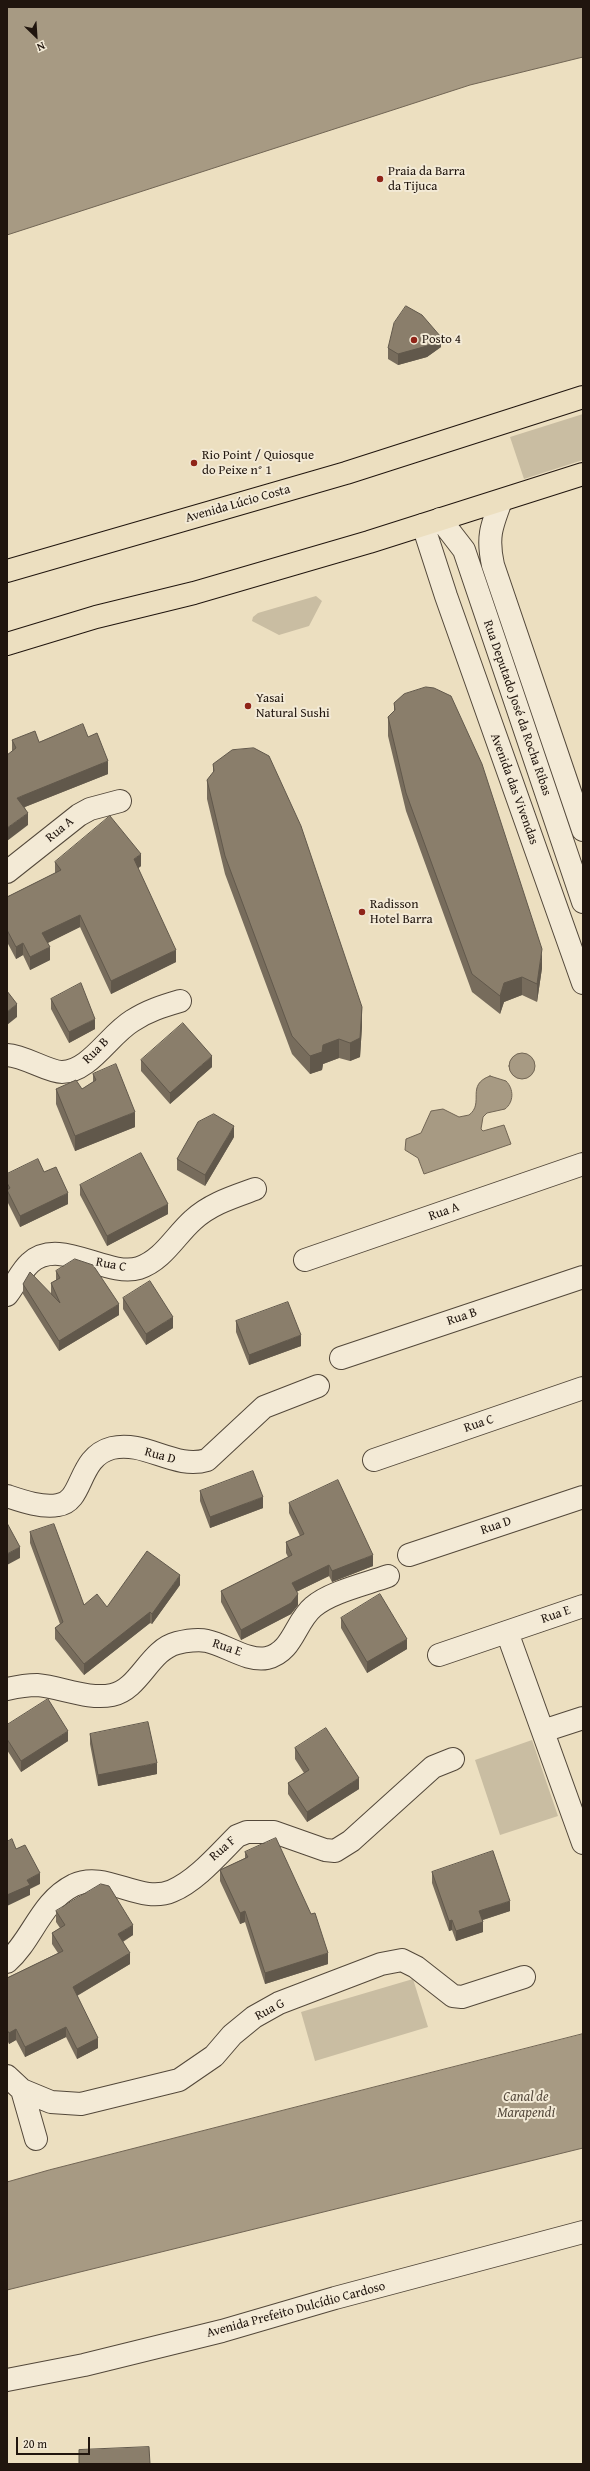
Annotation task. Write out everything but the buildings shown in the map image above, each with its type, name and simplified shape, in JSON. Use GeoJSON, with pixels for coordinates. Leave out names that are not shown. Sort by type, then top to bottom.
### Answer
{"type":"FeatureCollection","features":[{"type":"Feature","properties":{"kind":"main road","name":"Avenida Lúcio Costa"},"geometry":{"type":"LineString","coordinates":[[7,571],[346,473],[583,397]]}},
{"type":"Feature","properties":{"kind":"main road"},"geometry":{"type":"LineString","coordinates":[[7,644],[96,617],[194,593],[501,501],[583,474]]}},
{"type":"Feature","properties":{"kind":"street","name":"Rua Deputado José da Rocha Ribas"},"geometry":{"type":"LineString","coordinates":[[501,501],[490,531],[489,546],[493,565],[583,830]]}},
{"type":"Feature","properties":{"kind":"street","name":"Rua Deputado José da Rocha Ribas"},"geometry":{"type":"LineString","coordinates":[[431,522],[456,537],[464,550],[583,902]]}},
{"type":"Feature","properties":{"kind":"street","name":"Avenida das Vivendas"},"geometry":{"type":"LineString","coordinates":[[431,522],[446,596],[583,983]]}},
{"type":"Feature","properties":{"kind":"street","name":"Rua A"},"geometry":{"type":"LineString","coordinates":[[7,872],[79,815],[90,809],[120,801]]}},
{"type":"Feature","properties":{"kind":"street","name":"Rua B"},"geometry":{"type":"LineString","coordinates":[[7,1054],[16,1055],[61,1072],[74,1070],[88,1062],[112,1035],[131,1021],[151,1010],[180,1001]]}},
{"type":"Feature","properties":{"kind":"street","name":"Rua A"},"geometry":{"type":"LineString","coordinates":[[305,1260],[583,1164]]}},
{"type":"Feature","properties":{"kind":"street","name":"Rua C"},"geometry":{"type":"LineString","coordinates":[[7,1295],[30,1263],[37,1258],[51,1254],[79,1258],[110,1267],[130,1270],[140,1268],[163,1254],[192,1220],[206,1209],[255,1189]]}},
{"type":"Feature","properties":{"kind":"street","name":"Rua B"},"geometry":{"type":"LineString","coordinates":[[341,1358],[583,1277]]}},
{"type":"Feature","properties":{"kind":"street","name":"Rua D"},"geometry":{"type":"LineString","coordinates":[[7,1496],[30,1503],[58,1506],[64,1504],[71,1499],[91,1460],[102,1452],[122,1446],[161,1454],[185,1463],[195,1463],[207,1460],[264,1407],[318,1386]]}},
{"type":"Feature","properties":{"kind":"street","name":"Rua C"},"geometry":{"type":"LineString","coordinates":[[374,1460],[583,1388]]}},
{"type":"Feature","properties":{"kind":"street","name":"Rua D"},"geometry":{"type":"LineString","coordinates":[[410,1555],[583,1497]]}},
{"type":"Feature","properties":{"kind":"street","name":"Rua E"},"geometry":{"type":"LineString","coordinates":[[7,1689],[36,1685],[98,1696],[112,1695],[126,1689],[164,1649],[177,1643],[206,1640],[258,1658],[268,1658],[280,1652],[289,1643],[312,1607],[327,1598],[388,1576]]}},
{"type":"Feature","properties":{"kind":"street","name":"Rua E"},"geometry":{"type":"LineString","coordinates":[[439,1655],[583,1606]]}},
{"type":"Feature","properties":{"kind":"street"},"geometry":{"type":"LineString","coordinates":[[507,1632],[581,1832]]}},
{"type":"Feature","properties":{"kind":"street"},"geometry":{"type":"LineString","coordinates":[[543,1732],[583,1718]]}},
{"type":"Feature","properties":{"kind":"street","name":"Rua F"},"geometry":{"type":"LineString","coordinates":[[7,1962],[17,1954],[41,1912],[55,1896],[75,1884],[92,1881],[146,1893],[158,1894],[171,1892],[187,1882],[237,1836],[247,1832],[274,1832],[325,1850],[335,1851],[351,1841],[433,1767],[452,1759]]}},
{"type":"Feature","properties":{"kind":"street","name":"Rua G"},"geometry":{"type":"LineString","coordinates":[[14,2083],[51,2102],[82,2104],[179,2080],[214,2056],[232,2036],[254,2017],[278,2004],[381,1964],[402,1960],[416,1967],[453,1996],[462,1997],[524,1977]]}},
{"type":"Feature","properties":{"kind":"street"},"geometry":{"type":"LineString","coordinates":[[14,2083],[36,2139]]}},
{"type":"Feature","properties":{"kind":"street","name":"Avenida Prefeito Dulcídio Cardoso"},"geometry":{"type":"LineString","coordinates":[[7,2380],[84,2365],[222,2331],[335,2298],[583,2232]]}},
{"type":"Feature","properties":{"kind":"shaded area"},"geometry":{"type":"Polygon","coordinates":[[[583,414],[583,460],[524,479],[510,437],[583,414]]]}},
{"type":"Feature","properties":{"kind":"shaded area"},"geometry":{"type":"Polygon","coordinates":[[[316,596],[322,601],[309,626],[279,635],[252,621],[253,617],[258,613],[316,596]]]}},
{"type":"Feature","properties":{"kind":"shaded area"},"geometry":{"type":"Polygon","coordinates":[[[532,1740],[558,1816],[500,1835],[475,1760],[532,1740]]]}},
{"type":"Feature","properties":{"kind":"shaded area"},"geometry":{"type":"Polygon","coordinates":[[[413,1979],[428,2027],[315,2061],[301,2012],[413,1979]]]}},
{"type":"Feature","properties":{"kind":"water"},"geometry":{"type":"Polygon","coordinates":[[[7,7],[583,7],[583,57],[470,85],[7,235],[7,7]]]}},
{"type":"Feature","properties":{"kind":"water"},"geometry":{"type":"Polygon","coordinates":[[[522,1053],[531,1057],[535,1066],[531,1075],[522,1079],[513,1075],[509,1066],[513,1057],[522,1053]]]}},
{"type":"Feature","properties":{"kind":"water"},"geometry":{"type":"Polygon","coordinates":[[[490,1076],[506,1081],[509,1084],[512,1095],[510,1103],[505,1109],[487,1113],[483,1117],[481,1129],[483,1131],[504,1125],[511,1144],[424,1174],[418,1158],[405,1150],[406,1139],[421,1133],[431,1111],[443,1109],[459,1117],[469,1115],[476,1105],[478,1084],[490,1076]]]}},
{"type":"Feature","properties":{"kind":"water","name":"Canal de Marapendi"},"geometry":{"type":"Polygon","coordinates":[[[583,2034],[583,2148],[7,2290],[7,2182],[583,2034]]]}},
{"type":"Feature","properties":{"kind":"place","name":"Praia da Barra da Tijuca"},"geometry":{"type":"Point","coordinates":[380,179]}},
{"type":"Feature","properties":{"kind":"place","name":"Posto 4"},"geometry":{"type":"Point","coordinates":[414,340]}},
{"type":"Feature","properties":{"kind":"place","name":"Rio Point / Quiosque do Peixe n° 1"},"geometry":{"type":"Point","coordinates":[194,463]}},
{"type":"Feature","properties":{"kind":"place","name":"Yasai Natural Sushi"},"geometry":{"type":"Point","coordinates":[248,706]}},
{"type":"Feature","properties":{"kind":"place","name":"Radisson Hotel Barra"},"geometry":{"type":"Point","coordinates":[362,912]}}]}
